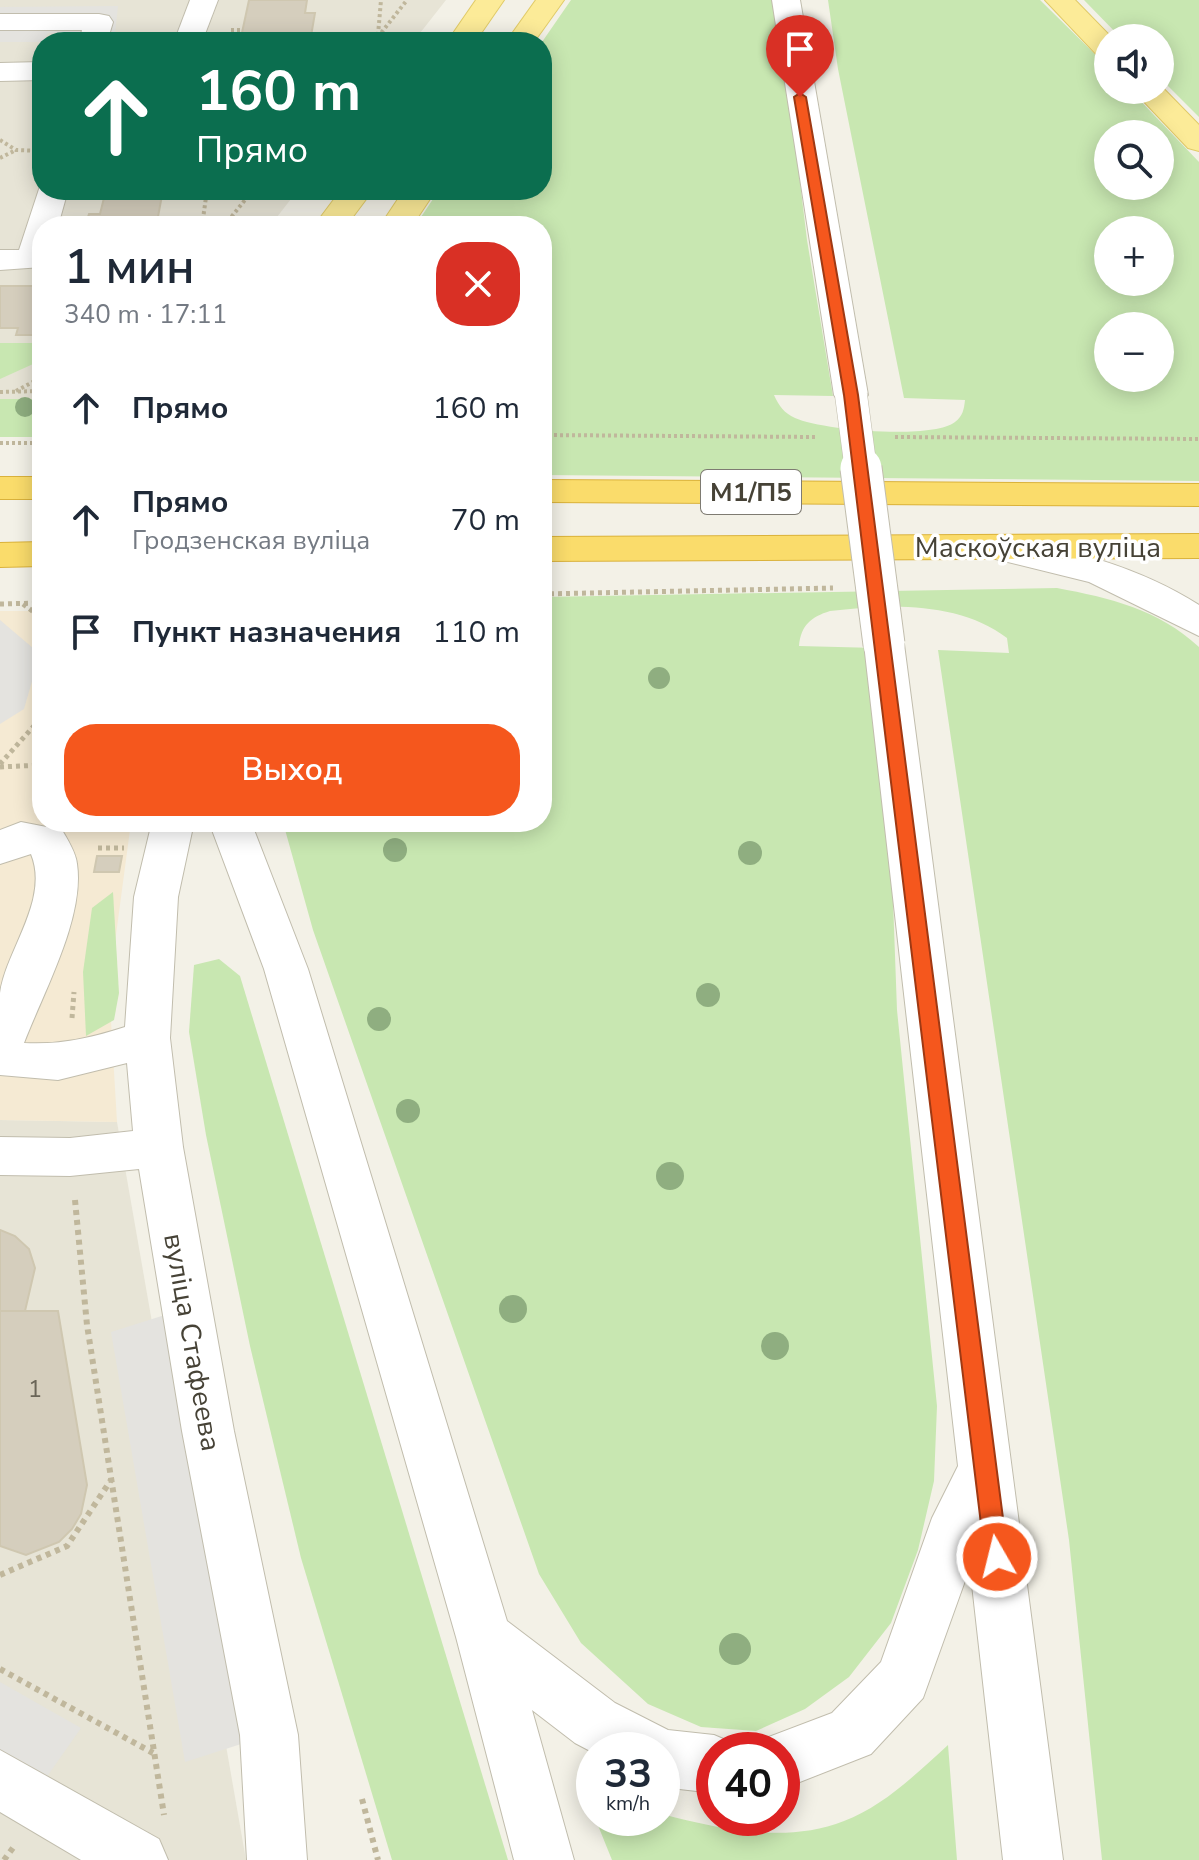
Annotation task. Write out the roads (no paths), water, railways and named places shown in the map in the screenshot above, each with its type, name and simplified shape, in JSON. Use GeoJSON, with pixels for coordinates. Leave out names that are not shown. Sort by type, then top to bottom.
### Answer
{"type":"FeatureCollection","features":[{"type":"Feature","properties":{"kind":"highway"},"geometry":{"type":"LineString","coordinates":[[0,488],[32,488]]}},
{"type":"Feature","properties":{"kind":"highway","name":"Маскоўская вуліца"},"geometry":{"type":"LineString","coordinates":[[552,491],[1199,495]]}},
{"type":"Feature","properties":{"kind":"highway","name":"Маскоўская вуліца"},"geometry":{"type":"LineString","coordinates":[[552,549],[1199,546]]}},
{"type":"Feature","properties":{"kind":"highway"},"geometry":{"type":"LineString","coordinates":[[0,555],[32,554]]}},
{"type":"Feature","properties":{"kind":"main road"},"geometry":{"type":"LineString","coordinates":[[468,32],[490,0]]}},
{"type":"Feature","properties":{"kind":"main road"},"geometry":{"type":"LineString","coordinates":[[527,32],[550,0]]}},
{"type":"Feature","properties":{"kind":"main road"},"geometry":{"type":"LineString","coordinates":[[1059,0],[1094,36]]}},
{"type":"Feature","properties":{"kind":"main road"},"geometry":{"type":"LineString","coordinates":[[1162,104],[1199,142]]}},
{"type":"Feature","properties":{"kind":"street"},"geometry":{"type":"LineString","coordinates":[[192,32],[204,0]]}},
{"type":"Feature","properties":{"kind":"street"},"geometry":{"type":"LineString","coordinates":[[786,0],[851,395],[1033,1860]]}},
{"type":"Feature","properties":{"kind":"street"},"geometry":{"type":"LineString","coordinates":[[0,22],[99,22],[96,32]]}},
{"type":"Feature","properties":{"kind":"street"},"geometry":{"type":"LineString","coordinates":[[0,72],[32,71]]}},
{"type":"Feature","properties":{"kind":"street"},"geometry":{"type":"LineString","coordinates":[[0,260],[32,260]]}},
{"type":"Feature","properties":{"kind":"street"},"geometry":{"type":"LineString","coordinates":[[996,548],[1062,560],[1129,582],[1199,623]]}},
{"type":"Feature","properties":{"kind":"street","name":"вуліца Стафеева"},"geometry":{"type":"LineString","coordinates":[[171,832],[156,897],[147,1038],[159,1147],[208,1431],[269,1735],[277,1860]]}},
{"type":"Feature","properties":{"kind":"street"},"geometry":{"type":"LineString","coordinates":[[234,832],[286,969],[484,1637],[544,1860]]}},
{"type":"Feature","properties":{"kind":"street"},"geometry":{"type":"LineString","coordinates":[[0,849],[21,837],[47,841],[56,864],[52,904],[38,955],[0,1046]]}},
{"type":"Feature","properties":{"kind":"street"},"geometry":{"type":"LineString","coordinates":[[0,1057],[32,1064],[69,1063],[147,1038]]}},
{"type":"Feature","properties":{"kind":"street"},"geometry":{"type":"LineString","coordinates":[[0,1156],[70,1157],[159,1147]]}},
{"type":"Feature","properties":{"kind":"street"},"geometry":{"type":"LineString","coordinates":[[800,1753],[851,1734],[903,1679],[959,1518],[984,1469]]}},
{"type":"Feature","properties":{"kind":"street"},"geometry":{"type":"LineString","coordinates":[[484,1637],[595,1723],[612,1732]]}},
{"type":"Feature","properties":{"kind":"street"},"geometry":{"type":"LineString","coordinates":[[0,1779],[132,1848]]}}]}
